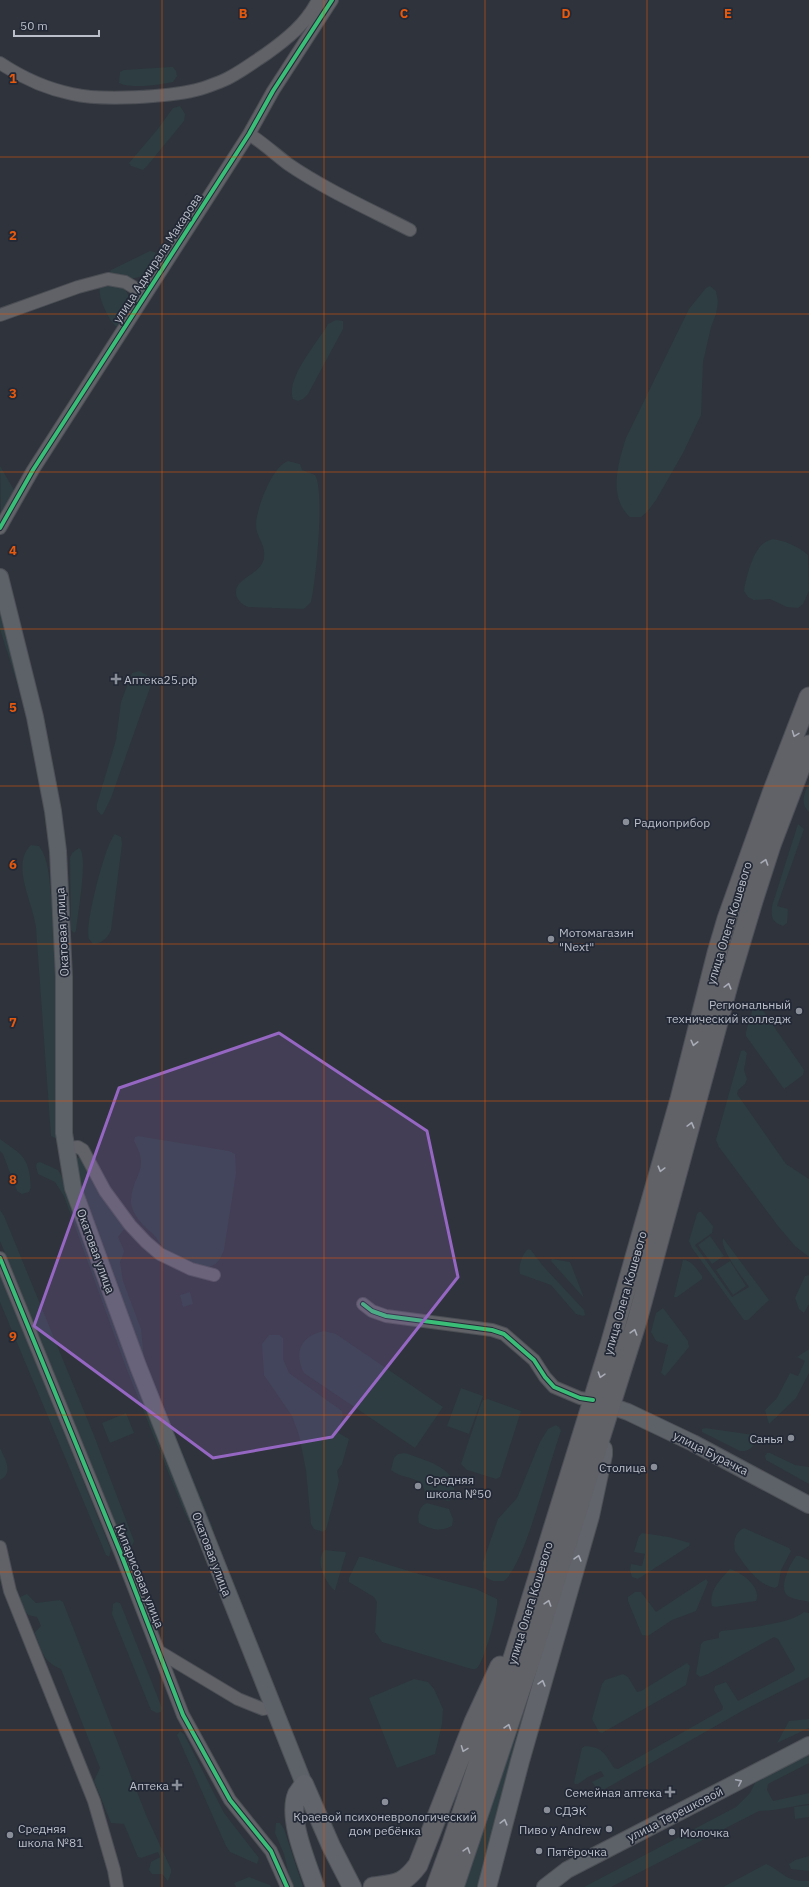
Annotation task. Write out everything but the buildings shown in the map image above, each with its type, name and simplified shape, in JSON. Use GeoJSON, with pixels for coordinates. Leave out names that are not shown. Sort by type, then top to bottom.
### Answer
{"type":"FeatureCollection","features":[{"type":"Feature","properties":{"kind":"highway","name":"улица Олега Кошевого"},"geometry":{"type":"LineString","coordinates":[[436,1887],[514,1655],[593,1400],[646,1220],[723,933],[772,793],[809,697]]}},
{"type":"Feature","properties":{"kind":"highway","name":"улица Олега Кошевого"},"geometry":{"type":"LineString","coordinates":[[454,1887],[526,1674],[638,1321],[730,978],[776,831],[809,745]]}},
{"type":"Feature","properties":{"kind":"highway"},"geometry":{"type":"LineString","coordinates":[[373,1887],[395,1884],[408,1878],[418,1865],[495,1674],[501,1664],[514,1655]]}},
{"type":"Feature","properties":{"kind":"main road","name":"Окатовая улица"},"geometry":{"type":"LineString","coordinates":[[0,577],[35,717],[54,817],[58,851],[64,977],[64,1133],[73,1188],[133,1353],[273,1707],[331,1846],[352,1887]]}},
{"type":"Feature","properties":{"kind":"main road","name":"улица Бурачка"},"geometry":{"type":"LineString","coordinates":[[611,1406],[634,1414],[693,1443],[809,1505]]}},
{"type":"Feature","properties":{"kind":"main road"},"geometry":{"type":"LineString","coordinates":[[487,1887],[520,1761],[590,1516],[603,1455],[602,1436]]}},
{"type":"Feature","properties":{"kind":"main road","name":"улица Терешковой"},"geometry":{"type":"LineString","coordinates":[[545,1887],[566,1870],[809,1745]]}},
{"type":"Feature","properties":{"kind":"main road"},"geometry":{"type":"LineString","coordinates":[[304,1784],[297,1794],[294,1812],[295,1824],[315,1887]]}},
{"type":"Feature","properties":{"kind":"main road"},"geometry":{"type":"LineString","coordinates":[[309,1870],[309,1853],[312,1847],[316,1844],[331,1846]]}},
{"type":"Feature","properties":{"kind":"street","name":"улица Адмирала Макарова"},"geometry":{"type":"LineString","coordinates":[[0,528],[33,470],[249,134],[318,8],[332,0]]}},
{"type":"Feature","properties":{"kind":"street"},"geometry":{"type":"LineString","coordinates":[[0,63],[44,85],[83,96],[109,98],[163,95],[196,90],[224,80],[254,62],[295,33],[318,8]]}},
{"type":"Feature","properties":{"kind":"street"},"geometry":{"type":"LineString","coordinates":[[249,134],[288,163],[316,181],[410,230]]}},
{"type":"Feature","properties":{"kind":"street"},"geometry":{"type":"LineString","coordinates":[[0,315],[78,287],[108,279],[125,282],[145,294]]}},
{"type":"Feature","properties":{"kind":"street"},"geometry":{"type":"LineString","coordinates":[[66,1148],[78,1147],[83,1150],[105,1191],[130,1224],[157,1252],[191,1269],[214,1275]]}},
{"type":"Feature","properties":{"kind":"street","name":"Кипарисовая улица"},"geometry":{"type":"LineString","coordinates":[[0,1258],[76,1444],[183,1716],[230,1800],[271,1851],[287,1887]]}},
{"type":"Feature","properties":{"kind":"street"},"geometry":{"type":"LineString","coordinates":[[363,1304],[372,1311],[386,1316],[492,1330],[504,1334],[534,1360],[545,1377],[554,1387],[580,1398],[593,1400]]}},
{"type":"Feature","properties":{"kind":"street"},"geometry":{"type":"LineString","coordinates":[[0,1547],[10,1591],[94,1802],[114,1870],[117,1887]]}},
{"type":"Feature","properties":{"kind":"street"},"geometry":{"type":"LineString","coordinates":[[158,1651],[238,1699],[263,1709],[273,1707]]}},
{"type":"Feature","properties":{"kind":"highlighted area"},"geometry":{"type":"Polygon","coordinates":[[[279,1033],[427,1131],[458,1277],[332,1437],[213,1458],[34,1326],[119,1088],[279,1033]]]}},
{"type":"Feature","properties":{"kind":"shaded area"},"geometry":{"type":"Polygon","coordinates":[[[173,67],[177,76],[173,82],[138,86],[119,83],[120,72],[124,70],[173,67]]]}},
{"type":"Feature","properties":{"kind":"shaded area"},"geometry":{"type":"Polygon","coordinates":[[[180,106],[185,114],[184,121],[143,170],[131,166],[129,163],[157,130],[173,108],[180,106]]]}},
{"type":"Feature","properties":{"kind":"shaded area"},"geometry":{"type":"Polygon","coordinates":[[[150,251],[155,252],[157,260],[149,273],[133,278],[124,278],[116,276],[110,272],[111,270],[150,251]]]}},
{"type":"Feature","properties":{"kind":"shaded area"},"geometry":{"type":"Polygon","coordinates":[[[111,285],[124,288],[128,294],[131,304],[127,316],[120,326],[117,327],[111,320],[100,297],[100,288],[111,285]]]}},
{"type":"Feature","properties":{"kind":"shaded area"},"geometry":{"type":"Polygon","coordinates":[[[710,286],[716,291],[718,302],[703,362],[701,415],[683,453],[656,500],[641,517],[630,517],[623,509],[617,490],[618,469],[626,438],[689,309],[706,288],[710,286]]]}},
{"type":"Feature","properties":{"kind":"shaded area"},"geometry":{"type":"Polygon","coordinates":[[[336,320],[343,321],[343,329],[308,394],[303,399],[298,401],[293,399],[292,391],[298,371],[328,324],[336,320]]]}},
{"type":"Feature","properties":{"kind":"shaded area"},"geometry":{"type":"Polygon","coordinates":[[[288,461],[300,464],[302,470],[315,475],[318,484],[319,536],[311,602],[304,609],[248,607],[240,602],[236,596],[237,588],[242,581],[259,568],[263,561],[264,548],[256,529],[259,509],[271,479],[276,471],[288,461]]]}},
{"type":"Feature","properties":{"kind":"shaded area"},"geometry":{"type":"Polygon","coordinates":[[[0,466],[14,490],[14,494],[1,516],[0,466]]]}},
{"type":"Feature","properties":{"kind":"shaded area"},"geometry":{"type":"Polygon","coordinates":[[[773,539],[791,544],[808,555],[809,591],[803,604],[798,608],[787,607],[770,599],[754,600],[748,597],[744,591],[753,558],[765,542],[773,539]]]}},
{"type":"Feature","properties":{"kind":"shaded area"},"geometry":{"type":"Polygon","coordinates":[[[0,600],[23,702],[0,629],[0,600]]]}},
{"type":"Feature","properties":{"kind":"shaded area"},"geometry":{"type":"Polygon","coordinates":[[[139,671],[147,675],[152,682],[111,798],[103,814],[101,815],[97,810],[97,804],[116,740],[121,702],[132,673],[139,671]]]}},
{"type":"Feature","properties":{"kind":"shaded area"},"geometry":{"type":"Polygon","coordinates":[[[809,782],[809,812],[804,805],[804,798],[809,782]]]}},
{"type":"Feature","properties":{"kind":"shaded area"},"geometry":{"type":"Polygon","coordinates":[[[798,824],[804,829],[777,906],[788,909],[787,923],[783,926],[774,921],[772,906],[798,824]]]}},
{"type":"Feature","properties":{"kind":"shaded area"},"geometry":{"type":"Polygon","coordinates":[[[115,834],[121,837],[122,844],[111,930],[104,940],[93,944],[89,939],[88,931],[93,902],[106,852],[115,834]]]}},
{"type":"Feature","properties":{"kind":"shaded area"},"geometry":{"type":"Polygon","coordinates":[[[31,845],[39,846],[47,863],[54,925],[58,986],[57,1139],[51,1136],[36,928],[23,874],[25,853],[31,845]]]}},
{"type":"Feature","properties":{"kind":"shaded area"},"geometry":{"type":"Polygon","coordinates":[[[79,848],[82,853],[83,873],[76,931],[74,933],[71,930],[70,858],[72,853],[79,848]]]}},
{"type":"Feature","properties":{"kind":"shaded area"},"geometry":{"type":"Polygon","coordinates":[[[754,1004],[759,1005],[804,1070],[803,1075],[784,1089],[746,1036],[754,1004]]]}},
{"type":"Feature","properties":{"kind":"shaded area"},"geometry":{"type":"Polygon","coordinates":[[[744,1050],[747,1053],[744,1070],[747,1079],[745,1084],[738,1090],[737,1094],[786,1164],[809,1179],[809,1257],[795,1246],[778,1226],[719,1147],[716,1140],[741,1051],[744,1050]]]}},
{"type":"Feature","properties":{"kind":"shaded area"},"geometry":{"type":"Polygon","coordinates":[[[138,1136],[229,1151],[235,1154],[236,1173],[224,1250],[221,1258],[213,1266],[200,1266],[180,1259],[169,1253],[153,1234],[140,1222],[132,1209],[131,1199],[141,1165],[139,1151],[134,1141],[135,1137],[138,1136]]]}},
{"type":"Feature","properties":{"kind":"shaded area"},"geometry":{"type":"Polygon","coordinates":[[[0,1139],[24,1158],[29,1169],[31,1186],[29,1192],[22,1194],[17,1191],[3,1154],[0,1151],[0,1139]]]}},
{"type":"Feature","properties":{"kind":"shaded area"},"geometry":{"type":"Polygon","coordinates":[[[80,1157],[125,1226],[118,1237],[124,1252],[120,1262],[123,1281],[141,1329],[144,1358],[213,1528],[211,1530],[107,1266],[77,1175],[75,1158],[80,1157]]]}},
{"type":"Feature","properties":{"kind":"shaded area"},"geometry":{"type":"Polygon","coordinates":[[[40,1162],[58,1170],[64,1180],[197,1533],[193,1530],[184,1511],[127,1370],[64,1196],[55,1182],[38,1174],[36,1166],[37,1163],[40,1162]]]}},
{"type":"Feature","properties":{"kind":"shaded area"},"geometry":{"type":"Polygon","coordinates":[[[0,1210],[4,1216],[93,1433],[134,1541],[132,1546],[127,1548],[125,1547],[30,1318],[0,1241],[0,1210]]]}},
{"type":"Feature","properties":{"kind":"shaded area"},"geometry":{"type":"Polygon","coordinates":[[[701,1212],[713,1226],[712,1233],[695,1245],[732,1297],[749,1287],[728,1256],[723,1243],[723,1238],[769,1300],[748,1320],[744,1320],[692,1248],[689,1241],[697,1214],[701,1212]]]}},
{"type":"Feature","properties":{"kind":"shaded area"},"geometry":{"type":"Polygon","coordinates":[[[710,1236],[724,1256],[712,1264],[698,1245],[710,1236]]]}},
{"type":"Feature","properties":{"kind":"shaded area"},"geometry":{"type":"Polygon","coordinates":[[[528,1249],[531,1250],[543,1266],[584,1310],[585,1315],[583,1316],[576,1314],[551,1285],[520,1274],[521,1261],[528,1249]]]}},
{"type":"Feature","properties":{"kind":"shaded area"},"geometry":{"type":"Polygon","coordinates":[[[552,1259],[570,1262],[584,1298],[551,1261],[552,1259]]]}},
{"type":"Feature","properties":{"kind":"shaded area"},"geometry":{"type":"Polygon","coordinates":[[[683,1260],[686,1260],[694,1266],[702,1276],[702,1279],[677,1297],[674,1297],[683,1260]]]}},
{"type":"Feature","properties":{"kind":"shaded area"},"geometry":{"type":"Polygon","coordinates":[[[730,1261],[746,1286],[733,1295],[716,1270],[730,1261]]]}},
{"type":"Feature","properties":{"kind":"shaded area"},"geometry":{"type":"Polygon","coordinates":[[[0,1274],[111,1550],[109,1557],[106,1555],[0,1302],[0,1274]]]}},
{"type":"Feature","properties":{"kind":"shaded area"},"geometry":{"type":"Polygon","coordinates":[[[809,1275],[809,1304],[804,1313],[799,1309],[795,1298],[805,1276],[809,1275]]]}},
{"type":"Feature","properties":{"kind":"shaded area"},"geometry":{"type":"Polygon","coordinates":[[[190,1292],[193,1304],[183,1307],[180,1295],[190,1292]]]}},
{"type":"Feature","properties":{"kind":"shaded area"},"geometry":{"type":"Polygon","coordinates":[[[663,1308],[688,1341],[689,1347],[665,1376],[661,1373],[668,1345],[656,1341],[651,1332],[656,1313],[663,1308]]]}},
{"type":"Feature","properties":{"kind":"shaded area"},"geometry":{"type":"Polygon","coordinates":[[[324,1331],[336,1334],[443,1407],[415,1448],[304,1373],[299,1358],[301,1346],[316,1333],[324,1331]]]}},
{"type":"Feature","properties":{"kind":"shaded area"},"geometry":{"type":"Polygon","coordinates":[[[269,1335],[279,1335],[283,1338],[283,1359],[289,1373],[342,1411],[343,1416],[337,1432],[349,1439],[342,1464],[337,1471],[339,1481],[326,1530],[323,1532],[314,1529],[311,1524],[306,1470],[299,1435],[292,1416],[264,1375],[262,1344],[269,1335]]]}},
{"type":"Feature","properties":{"kind":"shaded area"},"geometry":{"type":"Polygon","coordinates":[[[809,1349],[809,1373],[796,1398],[769,1424],[765,1410],[777,1398],[790,1373],[798,1376],[805,1361],[797,1357],[809,1349]]]}},
{"type":"Feature","properties":{"kind":"shaded area"},"geometry":{"type":"Polygon","coordinates":[[[461,1388],[483,1396],[469,1434],[447,1426],[461,1388]]]}},
{"type":"Feature","properties":{"kind":"shaded area"},"geometry":{"type":"Polygon","coordinates":[[[488,1399],[521,1411],[500,1477],[496,1479],[467,1470],[461,1464],[481,1404],[483,1400],[488,1399]]]}},
{"type":"Feature","properties":{"kind":"shaded area"},"geometry":{"type":"Polygon","coordinates":[[[126,1413],[134,1433],[110,1443],[102,1423],[126,1413]]]}},
{"type":"Feature","properties":{"kind":"shaded area"},"geometry":{"type":"Polygon","coordinates":[[[556,1425],[561,1431],[529,1534],[512,1571],[504,1581],[493,1581],[485,1577],[483,1562],[498,1519],[517,1498],[540,1442],[548,1429],[556,1425]]]}},
{"type":"Feature","properties":{"kind":"shaded area"},"geometry":{"type":"Polygon","coordinates":[[[705,1428],[754,1435],[757,1440],[754,1445],[746,1451],[740,1451],[702,1432],[702,1429],[705,1428]]]}},
{"type":"Feature","properties":{"kind":"shaded area"},"geometry":{"type":"Polygon","coordinates":[[[0,1448],[6,1461],[7,1474],[0,1480],[0,1448]]]}},
{"type":"Feature","properties":{"kind":"shaded area"},"geometry":{"type":"Polygon","coordinates":[[[405,1453],[433,1463],[449,1474],[453,1481],[454,1490],[451,1500],[448,1501],[426,1494],[421,1484],[417,1481],[395,1473],[391,1470],[394,1458],[398,1454],[405,1453]]]}},
{"type":"Feature","properties":{"kind":"shaded area"},"geometry":{"type":"Polygon","coordinates":[[[767,1453],[795,1465],[809,1467],[809,1484],[766,1460],[765,1456],[767,1453]]]}},
{"type":"Feature","properties":{"kind":"shaded area"},"geometry":{"type":"Polygon","coordinates":[[[427,1503],[449,1509],[453,1519],[452,1526],[439,1530],[419,1523],[419,1512],[422,1506],[427,1503]]]}},
{"type":"Feature","properties":{"kind":"shaded area"},"geometry":{"type":"Polygon","coordinates":[[[744,1528],[789,1548],[791,1551],[781,1570],[778,1586],[775,1588],[762,1583],[752,1574],[735,1551],[735,1538],[744,1528]]]}},
{"type":"Feature","properties":{"kind":"shaded area"},"geometry":{"type":"Polygon","coordinates":[[[642,1533],[669,1537],[690,1543],[689,1546],[638,1579],[632,1577],[630,1570],[631,1564],[642,1566],[645,1554],[634,1552],[639,1536],[642,1533]]]}},
{"type":"Feature","properties":{"kind":"shaded area"},"geometry":{"type":"Polygon","coordinates":[[[324,1550],[346,1553],[335,1590],[327,1582],[322,1572],[320,1560],[324,1550]]]}},
{"type":"Feature","properties":{"kind":"shaded area"},"geometry":{"type":"Polygon","coordinates":[[[796,1556],[809,1560],[809,1602],[790,1597],[786,1594],[784,1589],[788,1571],[796,1556]]]}},
{"type":"Feature","properties":{"kind":"shaded area"},"geometry":{"type":"Polygon","coordinates":[[[359,1557],[476,1589],[497,1599],[496,1613],[490,1635],[480,1664],[477,1668],[470,1669],[382,1642],[375,1632],[377,1602],[374,1597],[349,1582],[349,1578],[359,1557]]]}},
{"type":"Feature","properties":{"kind":"shaded area"},"geometry":{"type":"Polygon","coordinates":[[[730,1569],[740,1573],[749,1581],[756,1591],[756,1601],[715,1607],[712,1606],[711,1601],[714,1590],[719,1581],[730,1569]]]}},
{"type":"Feature","properties":{"kind":"shaded area"},"geometry":{"type":"Polygon","coordinates":[[[706,1579],[708,1582],[696,1611],[672,1620],[648,1636],[642,1635],[628,1601],[628,1597],[635,1592],[641,1592],[656,1612],[706,1579]]]}},
{"type":"Feature","properties":{"kind":"shaded area"},"geometry":{"type":"Polygon","coordinates":[[[27,1594],[36,1603],[60,1600],[63,1602],[146,1815],[171,1869],[168,1881],[162,1874],[152,1874],[149,1870],[151,1862],[160,1857],[158,1852],[141,1858],[138,1857],[124,1824],[111,1823],[94,1781],[100,1768],[61,1669],[46,1659],[35,1634],[41,1626],[37,1617],[28,1615],[19,1602],[20,1597],[27,1594]]]}},
{"type":"Feature","properties":{"kind":"shaded area"},"geometry":{"type":"Polygon","coordinates":[[[116,1602],[120,1603],[121,1605],[162,1708],[161,1712],[157,1713],[151,1710],[112,1614],[113,1604],[116,1602]]]}},
{"type":"Feature","properties":{"kind":"shaded area"},"geometry":{"type":"Polygon","coordinates":[[[804,1612],[809,1613],[809,1677],[742,1711],[605,1789],[598,1790],[592,1782],[604,1776],[601,1771],[578,1784],[575,1784],[574,1782],[582,1748],[585,1746],[596,1748],[603,1752],[614,1768],[618,1769],[722,1710],[723,1707],[714,1690],[715,1686],[726,1682],[738,1701],[794,1671],[795,1669],[778,1639],[774,1637],[708,1674],[700,1677],[696,1674],[701,1644],[704,1641],[719,1638],[719,1633],[721,1631],[777,1623],[804,1612]]]}},
{"type":"Feature","properties":{"kind":"shaded area"},"geometry":{"type":"Polygon","coordinates":[[[687,1663],[690,1666],[686,1685],[602,1733],[599,1732],[592,1719],[602,1684],[605,1680],[623,1674],[628,1677],[637,1692],[687,1663]]]}},
{"type":"Feature","properties":{"kind":"shaded area"},"geometry":{"type":"Polygon","coordinates":[[[414,1679],[428,1682],[434,1689],[443,1709],[442,1724],[435,1754],[397,1768],[369,1698],[414,1679]]]}},
{"type":"Feature","properties":{"kind":"shaded area"},"geometry":{"type":"Polygon","coordinates":[[[532,1687],[534,1688],[483,1887],[464,1887],[528,1691],[532,1687]]]}},
{"type":"Feature","properties":{"kind":"shaded area"},"geometry":{"type":"Polygon","coordinates":[[[809,1719],[809,1728],[777,1743],[789,1721],[809,1719]]]}},
{"type":"Feature","properties":{"kind":"shaded area"},"geometry":{"type":"Polygon","coordinates":[[[180,1731],[184,1734],[224,1813],[259,1858],[257,1864],[230,1852],[226,1846],[177,1735],[180,1731]]]}},
{"type":"Feature","properties":{"kind":"shaded area"},"geometry":{"type":"Polygon","coordinates":[[[809,1753],[809,1763],[768,1784],[767,1790],[773,1801],[809,1793],[809,1804],[759,1811],[611,1887],[584,1887],[736,1807],[750,1793],[757,1779],[809,1753]]]}},
{"type":"Feature","properties":{"kind":"shaded area"},"geometry":{"type":"Polygon","coordinates":[[[809,1805],[809,1817],[795,1819],[794,1807],[809,1805]]]}},
{"type":"Feature","properties":{"kind":"shaded area"},"geometry":{"type":"Polygon","coordinates":[[[276,1823],[280,1823],[284,1829],[303,1887],[292,1887],[284,1854],[275,1833],[276,1823]]]}},
{"type":"Feature","properties":{"kind":"shaded area"},"geometry":{"type":"Polygon","coordinates":[[[809,1856],[809,1871],[791,1869],[789,1864],[795,1860],[809,1856]]]}},
{"type":"Feature","properties":{"kind":"shaded area"},"geometry":{"type":"Polygon","coordinates":[[[766,1864],[794,1880],[809,1881],[809,1887],[723,1887],[766,1864]]]}},
{"type":"Feature","properties":{"kind":"shaded area"},"geometry":{"type":"Polygon","coordinates":[[[249,1877],[270,1885],[271,1887],[236,1887],[234,1883],[249,1877]]]}},
{"type":"Feature","properties":{"kind":"cycle path"},"geometry":{"type":"LineString","coordinates":[[0,528],[33,470],[249,134],[273,91],[332,0]]}},
{"type":"Feature","properties":{"kind":"cycle path"},"geometry":{"type":"LineString","coordinates":[[0,1258],[121,1554],[183,1715],[230,1800],[271,1851],[287,1887]]}},
{"type":"Feature","properties":{"kind":"cycle path"},"geometry":{"type":"LineString","coordinates":[[363,1304],[372,1311],[386,1316],[492,1330],[504,1334],[534,1360],[545,1377],[554,1387],[580,1398],[593,1400]]}},
{"type":"Feature","properties":{"kind":"place","name":"Аптека25.рф"},"geometry":{"type":"Point","coordinates":[116,679]}},
{"type":"Feature","properties":{"kind":"place","name":"Радиоприбор"},"geometry":{"type":"Point","coordinates":[626,822]}},
{"type":"Feature","properties":{"kind":"place","name":"Мотомагазин \"Next\""},"geometry":{"type":"Point","coordinates":[551,939]}},
{"type":"Feature","properties":{"kind":"place","name":"Региональный технический колледж"},"geometry":{"type":"Point","coordinates":[799,1011]}},
{"type":"Feature","properties":{"kind":"place","name":"Санья"},"geometry":{"type":"Point","coordinates":[791,1438]}},
{"type":"Feature","properties":{"kind":"place","name":"Столица"},"geometry":{"type":"Point","coordinates":[654,1467]}},
{"type":"Feature","properties":{"kind":"place","name":"Средняя школа №50"},"geometry":{"type":"Point","coordinates":[418,1486]}},
{"type":"Feature","properties":{"kind":"place","name":"Аптека"},"geometry":{"type":"Point","coordinates":[177,1785]}},
{"type":"Feature","properties":{"kind":"place","name":"Семейная аптека"},"geometry":{"type":"Point","coordinates":[670,1792]}},
{"type":"Feature","properties":{"kind":"place","name":"Краевой психоневрологический дом ребёнка"},"geometry":{"type":"Point","coordinates":[385,1802]}},
{"type":"Feature","properties":{"kind":"place","name":"СДЭК"},"geometry":{"type":"Point","coordinates":[547,1810]}},
{"type":"Feature","properties":{"kind":"place","name":"Пиво у Andrew"},"geometry":{"type":"Point","coordinates":[609,1829]}},
{"type":"Feature","properties":{"kind":"place","name":"Молочка"},"geometry":{"type":"Point","coordinates":[672,1832]}},
{"type":"Feature","properties":{"kind":"place","name":"Средняя школа №81"},"geometry":{"type":"Point","coordinates":[10,1835]}},
{"type":"Feature","properties":{"kind":"place","name":"Пятёрочка"},"geometry":{"type":"Point","coordinates":[539,1851]}}]}
